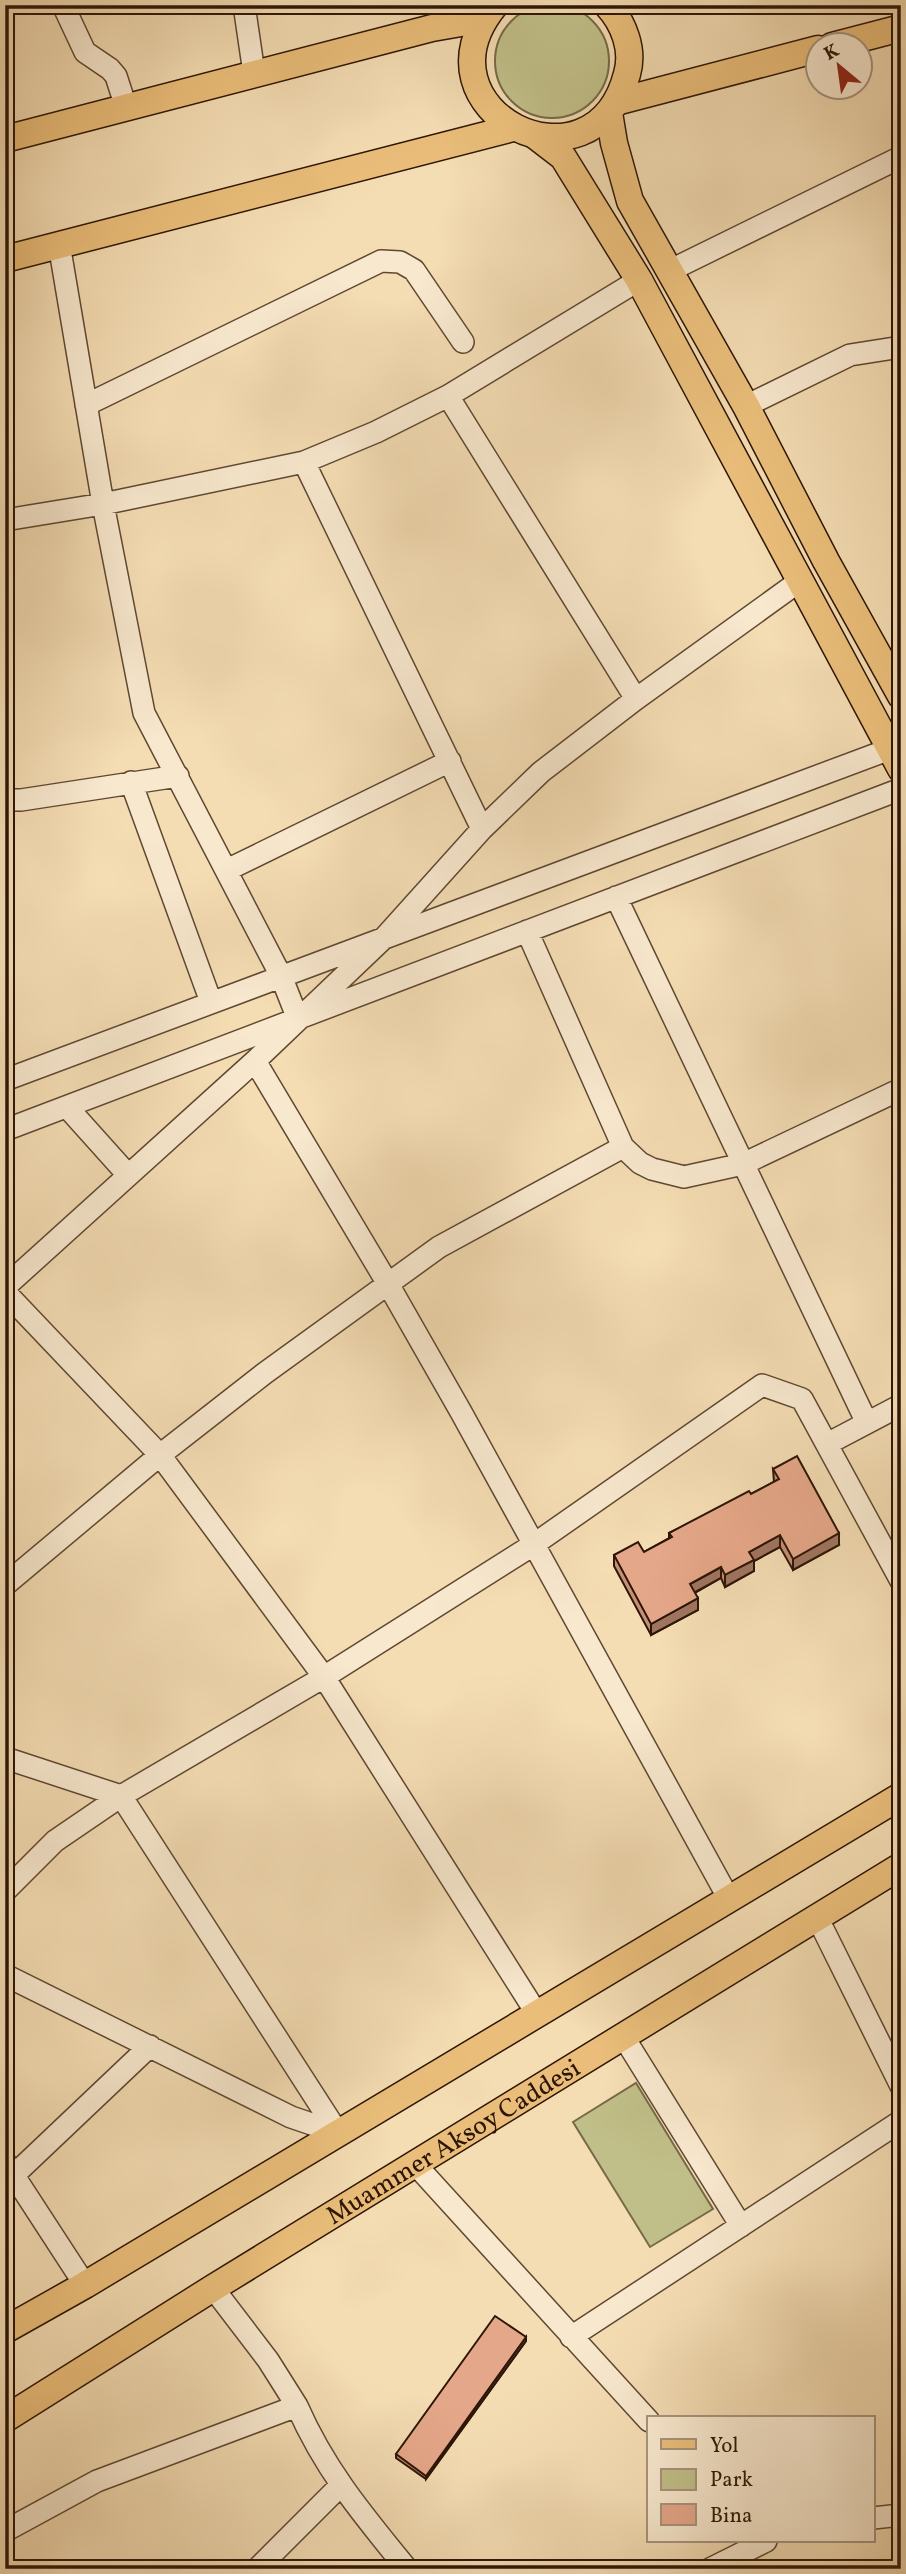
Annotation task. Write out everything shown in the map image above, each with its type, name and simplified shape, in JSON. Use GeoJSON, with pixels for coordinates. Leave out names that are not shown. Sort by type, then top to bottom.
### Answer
{"type":"FeatureCollection","features":[{"type":"Feature","properties":{"kind":"main road"},"geometry":{"type":"LineString","coordinates":[[5,259],[525,132],[562,137],[587,129],[612,107],[623,90],[630,65],[627,38],[616,14],[607,5]]}},
{"type":"Feature","properties":{"kind":"main road"},"geometry":{"type":"LineString","coordinates":[[5,139],[432,28],[490,10]]}},
{"type":"Feature","properties":{"kind":"main road"},"geometry":{"type":"LineString","coordinates":[[490,10],[474,43],[473,68],[480,92],[493,113],[563,157],[639,280],[895,759]]}},
{"type":"Feature","properties":{"kind":"main road"},"geometry":{"type":"LineString","coordinates":[[874,35],[901,28]]}},
{"type":"Feature","properties":{"kind":"main road"},"geometry":{"type":"LineString","coordinates":[[612,107],[804,53]]}},
{"type":"Feature","properties":{"kind":"main road"},"geometry":{"type":"LineString","coordinates":[[612,107],[614,143],[631,201],[746,406],[826,561],[901,695]]}},
{"type":"Feature","properties":{"kind":"main road"},"geometry":{"type":"LineString","coordinates":[[5,2330],[85,2285],[901,1796]]}},
{"type":"Feature","properties":{"kind":"main road","name":"Muammer Aksoy Caddesi"},"geometry":{"type":"LineString","coordinates":[[5,2419],[213,2288],[901,1866]]}},
{"type":"Feature","properties":{"kind":"street"},"geometry":{"type":"LineString","coordinates":[[64,5],[85,52],[116,76],[126,107]]}},
{"type":"Feature","properties":{"kind":"street"},"geometry":{"type":"LineString","coordinates":[[244,5],[254,73]]}},
{"type":"Feature","properties":{"kind":"street"},"geometry":{"type":"LineString","coordinates":[[671,270],[901,157]]}},
{"type":"Feature","properties":{"kind":"street"},"geometry":{"type":"LineString","coordinates":[[60,244],[103,504],[144,713],[281,976],[298,1019]]}},
{"type":"Feature","properties":{"kind":"street"},"geometry":{"type":"LineString","coordinates":[[86,405],[372,263],[381,261],[400,262],[414,270],[463,342]]}},
{"type":"Feature","properties":{"kind":"street"},"geometry":{"type":"LineString","coordinates":[[5,520],[103,504],[304,462],[376,432],[449,396],[639,280]]}},
{"type":"Feature","properties":{"kind":"street"},"geometry":{"type":"LineString","coordinates":[[746,406],[850,355],[901,346]]}},
{"type":"Feature","properties":{"kind":"street"},"geometry":{"type":"LineString","coordinates":[[449,396],[636,699]]}},
{"type":"Feature","properties":{"kind":"street"},"geometry":{"type":"LineString","coordinates":[[304,462],[482,829]]}},
{"type":"Feature","properties":{"kind":"street"},"geometry":{"type":"LineString","coordinates":[[537,2014],[324,1677],[160,1455],[5,1289],[255,1061],[384,938],[482,829],[541,772],[636,699],[801,580]]}},
{"type":"Feature","properties":{"kind":"street"},"geometry":{"type":"LineString","coordinates":[[5,1080],[384,938],[895,759]]}},
{"type":"Feature","properties":{"kind":"street"},"geometry":{"type":"LineString","coordinates":[[227,870],[450,761]]}},
{"type":"Feature","properties":{"kind":"street"},"geometry":{"type":"LineString","coordinates":[[5,800],[21,800],[178,776]]}},
{"type":"Feature","properties":{"kind":"street"},"geometry":{"type":"LineString","coordinates":[[131,782],[211,1002]]}},
{"type":"Feature","properties":{"kind":"street"},"geometry":{"type":"LineString","coordinates":[[5,1130],[901,789]]}},
{"type":"Feature","properties":{"kind":"street"},"geometry":{"type":"LineString","coordinates":[[616,897],[867,1423]]}},
{"type":"Feature","properties":{"kind":"street"},"geometry":{"type":"LineString","coordinates":[[527,931],[623,1147],[640,1163],[684,1177],[743,1164],[901,1088]]}},
{"type":"Feature","properties":{"kind":"street"},"geometry":{"type":"LineString","coordinates":[[255,1061],[388,1284],[729,1899]]}},
{"type":"Feature","properties":{"kind":"street"},"geometry":{"type":"LineString","coordinates":[[67,1107],[128,1175]]}},
{"type":"Feature","properties":{"kind":"street"},"geometry":{"type":"LineString","coordinates":[[5,1585],[160,1455],[265,1373],[439,1247],[623,1147]]}},
{"type":"Feature","properties":{"kind":"street"},"geometry":{"type":"LineString","coordinates":[[5,1891],[55,1841],[121,1796],[324,1677],[533,1545],[762,1385],[802,1399],[901,1581]]}},
{"type":"Feature","properties":{"kind":"street"},"geometry":{"type":"LineString","coordinates":[[827,1444],[901,1405]]}},
{"type":"Feature","properties":{"kind":"street"},"geometry":{"type":"LineString","coordinates":[[5,1758],[121,1796],[338,2133]]}},
{"type":"Feature","properties":{"kind":"street"},"geometry":{"type":"LineString","coordinates":[[817,1917],[901,2086]]}},
{"type":"Feature","properties":{"kind":"street"},"geometry":{"type":"LineString","coordinates":[[5,1975],[291,2117],[338,2133]]}},
{"type":"Feature","properties":{"kind":"street"},"geometry":{"type":"LineString","coordinates":[[623,2036],[741,2226]]}},
{"type":"Feature","properties":{"kind":"street"},"geometry":{"type":"LineString","coordinates":[[85,2285],[9,2169],[150,2046]]}},
{"type":"Feature","properties":{"kind":"street"},"geometry":{"type":"LineString","coordinates":[[571,2337],[901,2121]]}},
{"type":"Feature","properties":{"kind":"street"},"geometry":{"type":"LineString","coordinates":[[415,2164],[647,2419]]}},
{"type":"Feature","properties":{"kind":"street"},"geometry":{"type":"LineString","coordinates":[[213,2288],[268,2360],[297,2406],[310,2436],[340,2486],[407,2569]]}},
{"type":"Feature","properties":{"kind":"street"},"geometry":{"type":"LineString","coordinates":[[5,2531],[97,2481],[297,2406]]}},
{"type":"Feature","properties":{"kind":"street"},"geometry":{"type":"LineString","coordinates":[[257,2569],[340,2486]]}},
{"type":"Feature","properties":{"kind":"street"},"geometry":{"type":"LineString","coordinates":[[874,2518],[901,2515]]}},
{"type":"Feature","properties":{"kind":"street"},"geometry":{"type":"LineString","coordinates":[[722,2566],[760,2542]]}},
{"type":"Feature","properties":{"kind":"green space"},"geometry":{"type":"Polygon","coordinates":[[[552,4],[574,8],[592,21],[605,39],[609,61],[605,83],[592,101],[574,114],[552,118],[530,114],[512,101],[499,83],[495,61],[499,39],[512,21],[530,8],[552,4]]]}},
{"type":"Feature","properties":{"kind":"green space"},"geometry":{"type":"Polygon","coordinates":[[[636,2083],[713,2209],[650,2247],[573,2122],[636,2083]]]}},
{"type":"Feature","properties":{"kind":"building"},"geometry":{"type":"Polygon","coordinates":[[[797,1456],[839,1533],[793,1559],[780,1535],[749,1552],[754,1560],[725,1575],[721,1567],[690,1584],[698,1598],[651,1624],[614,1555],[638,1542],[644,1552],[672,1537],[669,1533],[749,1491],[751,1494],[779,1479],[773,1469],[797,1456]]]}},
{"type":"Feature","properties":{"kind":"building"},"geometry":{"type":"Polygon","coordinates":[[[495,2316],[526,2337],[426,2476],[396,2454],[495,2316]]]}}]}
